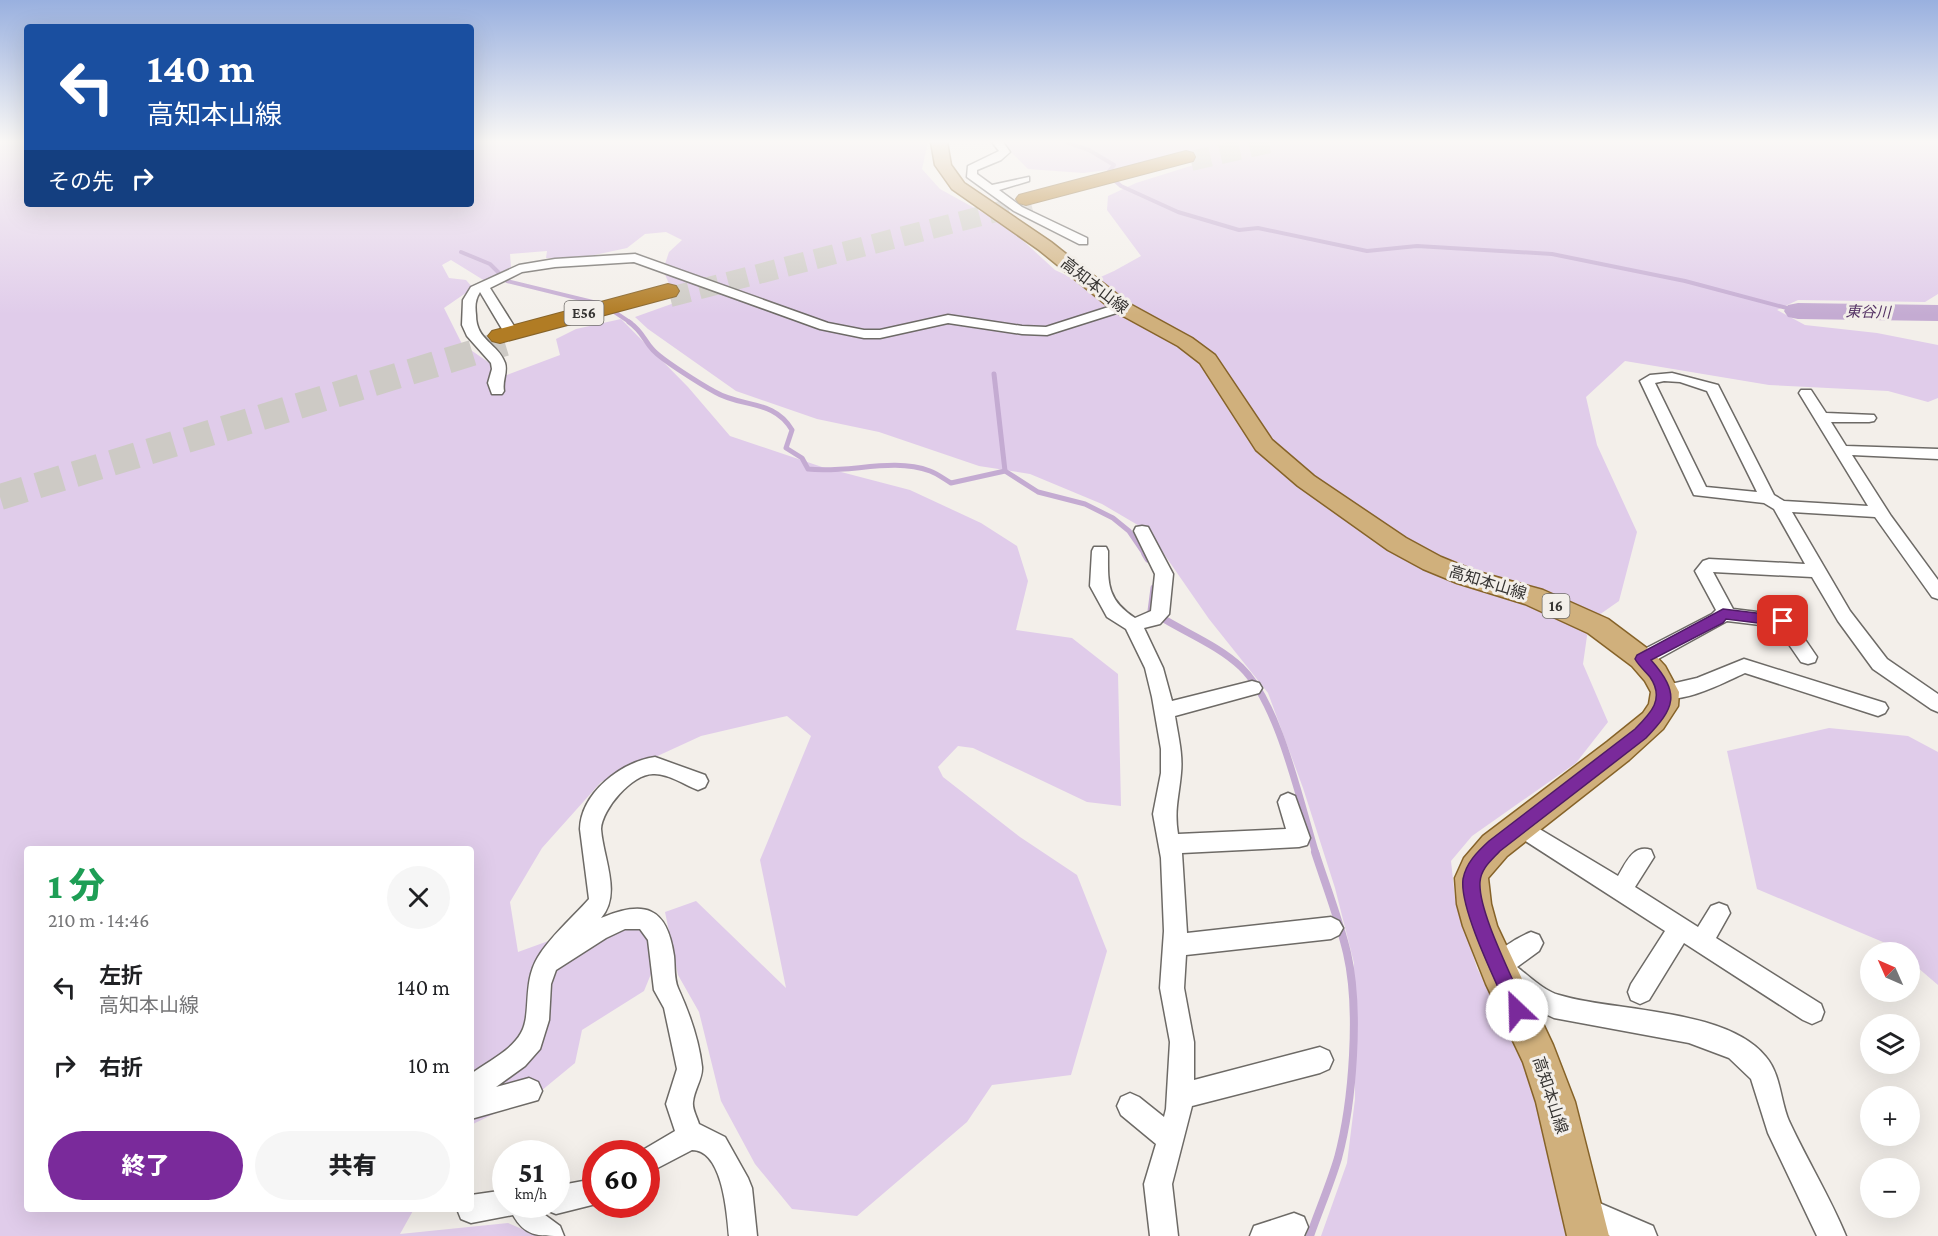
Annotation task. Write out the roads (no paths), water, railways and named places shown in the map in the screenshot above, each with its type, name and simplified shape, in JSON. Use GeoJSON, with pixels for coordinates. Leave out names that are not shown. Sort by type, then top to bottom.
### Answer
{"type":"FeatureCollection","features":[{"type":"Feature","properties":{"kind":"highway","name":"E56"},"geometry":{"type":"LineString","coordinates":[[504,335],[669,294]]}},
{"type":"Feature","properties":{"kind":"main road","name":"高知本山線"},"geometry":{"type":"LineString","coordinates":[[978,200],[1061,258],[1121,308],[1203,354],[1212,364],[1257,435],[1273,454],[1306,481],[1397,544],[1454,573],[1553,604],[1598,626],[1642,659],[1655,674],[1665,692],[1663,706],[1640,734],[1495,846],[1481,860],[1474,871],[1471,882],[1480,924],[1540,1057],[1551,1088],[1588,1236]]}},
{"type":"Feature","properties":{"kind":"street"},"geometry":{"type":"LineString","coordinates":[[1004,200],[1018,209],[1083,241]]}},
{"type":"Feature","properties":{"kind":"street"},"geometry":{"type":"LineString","coordinates":[[497,391],[495,383],[500,369],[496,357],[478,341],[469,326],[469,300],[475,290],[519,269],[555,263],[635,258],[825,326],[864,334],[880,334],[938,320],[1047,331],[1121,308]]}},
{"type":"Feature","properties":{"kind":"street"},"geometry":{"type":"LineString","coordinates":[[488,285],[504,335]]}},
{"type":"Feature","properties":{"kind":"street"},"geometry":{"type":"LineString","coordinates":[[1880,512],[1774,502],[1700,491],[1647,381],[1659,375],[1684,378],[1713,388],[1774,502],[1844,616],[1880,664],[1938,704]]}},
{"type":"Feature","properties":{"kind":"street"},"geometry":{"type":"LineString","coordinates":[[1806,393],[1880,512],[1938,593]]}},
{"type":"Feature","properties":{"kind":"street"},"geometry":{"type":"LineString","coordinates":[[1820,417],[1869,418]]}},
{"type":"Feature","properties":{"kind":"street"},"geometry":{"type":"LineString","coordinates":[[1841,450],[1938,454]]}},
{"type":"Feature","properties":{"kind":"street"},"geometry":{"type":"LineString","coordinates":[[1142,531],[1164,574],[1149,619],[1154,668],[1165,711],[1171,749],[1170,782],[1164,814],[1170,844],[1175,945],[1172,988],[1182,1042],[1181,1096],[1158,1184],[1164,1236]]}},
{"type":"Feature","properties":{"kind":"street"},"geometry":{"type":"LineString","coordinates":[[1100,551],[1099,586],[1113,612],[1149,619]]}},
{"type":"Feature","properties":{"kind":"street"},"geometry":{"type":"LineString","coordinates":[[1642,659],[1718,619],[1723,614],[1725,611],[1722,601],[1704,571],[1709,565],[1817,571]]}},
{"type":"Feature","properties":{"kind":"street"},"geometry":{"type":"LineString","coordinates":[[1723,614],[1783,621],[1808,657]]}},
{"type":"Feature","properties":{"kind":"street"},"geometry":{"type":"LineString","coordinates":[[1665,692],[1701,685],[1744,666],[1773,667],[1878,708]]}},
{"type":"Feature","properties":{"kind":"street"},"geometry":{"type":"LineString","coordinates":[[1165,711],[1252,688]]}},
{"type":"Feature","properties":{"kind":"street"},"geometry":{"type":"LineString","coordinates":[[474,1087],[516,1057],[531,1040],[537,1020],[538,984],[547,963],[560,944],[599,904],[601,895],[591,824],[595,810],[625,777],[646,766],[668,768],[698,781]]}},
{"type":"Feature","properties":{"kind":"street"},"geometry":{"type":"LineString","coordinates":[[1170,844],[1299,838],[1288,802]]}},
{"type":"Feature","properties":{"kind":"street"},"geometry":{"type":"LineString","coordinates":[[1521,827],[1812,1012]]}},
{"type":"Feature","properties":{"kind":"street"},"geometry":{"type":"LineString","coordinates":[[1621,890],[1643,857]]}},
{"type":"Feature","properties":{"kind":"street"},"geometry":{"type":"LineString","coordinates":[[1702,941],[1719,913]]}},
{"type":"Feature","properties":{"kind":"street"},"geometry":{"type":"LineString","coordinates":[[547,963],[598,930],[624,919],[645,918],[654,926],[660,940],[666,990],[675,1004],[690,1069],[679,1104],[690,1137]]}},
{"type":"Feature","properties":{"kind":"street"},"geometry":{"type":"LineString","coordinates":[[1640,992],[1681,927]]}},
{"type":"Feature","properties":{"kind":"street"},"geometry":{"type":"LineString","coordinates":[[1175,945],[1331,928]]}},
{"type":"Feature","properties":{"kind":"street"},"geometry":{"type":"LineString","coordinates":[[1531,943],[1498,967],[1552,1005],[1701,1034],[1741,1052],[1757,1065],[1766,1081],[1770,1106],[1832,1236]]}},
{"type":"Feature","properties":{"kind":"street"},"geometry":{"type":"LineString","coordinates":[[1181,1096],[1320,1060]]}},
{"type":"Feature","properties":{"kind":"street"},"geometry":{"type":"LineString","coordinates":[[474,1105],[529,1091]]}},
{"type":"Feature","properties":{"kind":"street"},"geometry":{"type":"LineString","coordinates":[[1130,1106],[1170,1139]]}},
{"type":"Feature","properties":{"kind":"street"},"geometry":{"type":"LineString","coordinates":[[660,1153],[690,1137],[701,1137],[716,1146],[738,1188],[743,1236]]}},
{"type":"Feature","properties":{"kind":"street"},"geometry":{"type":"LineString","coordinates":[[474,1209],[492,1206]]}},
{"type":"Feature","properties":{"kind":"street"},"geometry":{"type":"LineString","coordinates":[[1581,1209],[1642,1236]]}},
{"type":"Feature","properties":{"kind":"street"},"geometry":{"type":"LineString","coordinates":[[529,1218],[550,1236]]}},
{"type":"Feature","properties":{"kind":"street"},"geometry":{"type":"LineString","coordinates":[[1264,1236],[1294,1227]]}},
{"type":"Feature","properties":{"kind":"waterway"},"geometry":{"type":"LineString","coordinates":[[1151,200],[1178,212],[1239,230],[1258,228],[1367,251],[1417,246],[1552,254],[1685,281],[1798,311]]}},
{"type":"Feature","properties":{"kind":"waterway"},"geometry":{"type":"LineString","coordinates":[[461,252],[490,264],[507,281],[601,304]]}},
{"type":"Feature","properties":{"kind":"waterway"},"geometry":{"type":"LineString","coordinates":[[610,309],[631,323]]}},
{"type":"Feature","properties":{"kind":"waterway","name":"東谷川"},"geometry":{"type":"LineString","coordinates":[[1798,311],[1938,313]]}},
{"type":"Feature","properties":{"kind":"waterway"},"geometry":{"type":"LineString","coordinates":[[629,322],[658,354],[692,378],[725,397],[767,409],[785,420],[792,430],[786,448],[802,458],[808,469],[901,465],[930,471],[951,483],[1005,471]]}},
{"type":"Feature","properties":{"kind":"waterway"},"geometry":{"type":"LineString","coordinates":[[994,374],[1005,471]]}},
{"type":"Feature","properties":{"kind":"waterway"},"geometry":{"type":"LineString","coordinates":[[1005,471],[1038,492],[1085,504],[1113,518],[1129,531],[1146,556]]}},
{"type":"Feature","properties":{"kind":"waterway"},"geometry":{"type":"LineString","coordinates":[[1145,554],[1148,559]]}},
{"type":"Feature","properties":{"kind":"waterway"},"geometry":{"type":"LineString","coordinates":[[1154,588],[1151,611],[1221,651],[1241,667],[1254,683],[1266,704],[1287,755],[1316,854]]}},
{"type":"Feature","properties":{"kind":"waterway"},"geometry":{"type":"LineString","coordinates":[[1310,1236],[1335,1168],[1343,1135],[1351,1083],[1354,1028],[1351,976],[1347,953],[1315,852]]}},
{"type":"Feature","properties":{"kind":"tunnel"},"geometry":{"type":"LineString","coordinates":[[670,297],[1031,203]]}},
{"type":"Feature","properties":{"kind":"tunnel"},"geometry":{"type":"LineString","coordinates":[[0,497],[505,343]]}}]}
